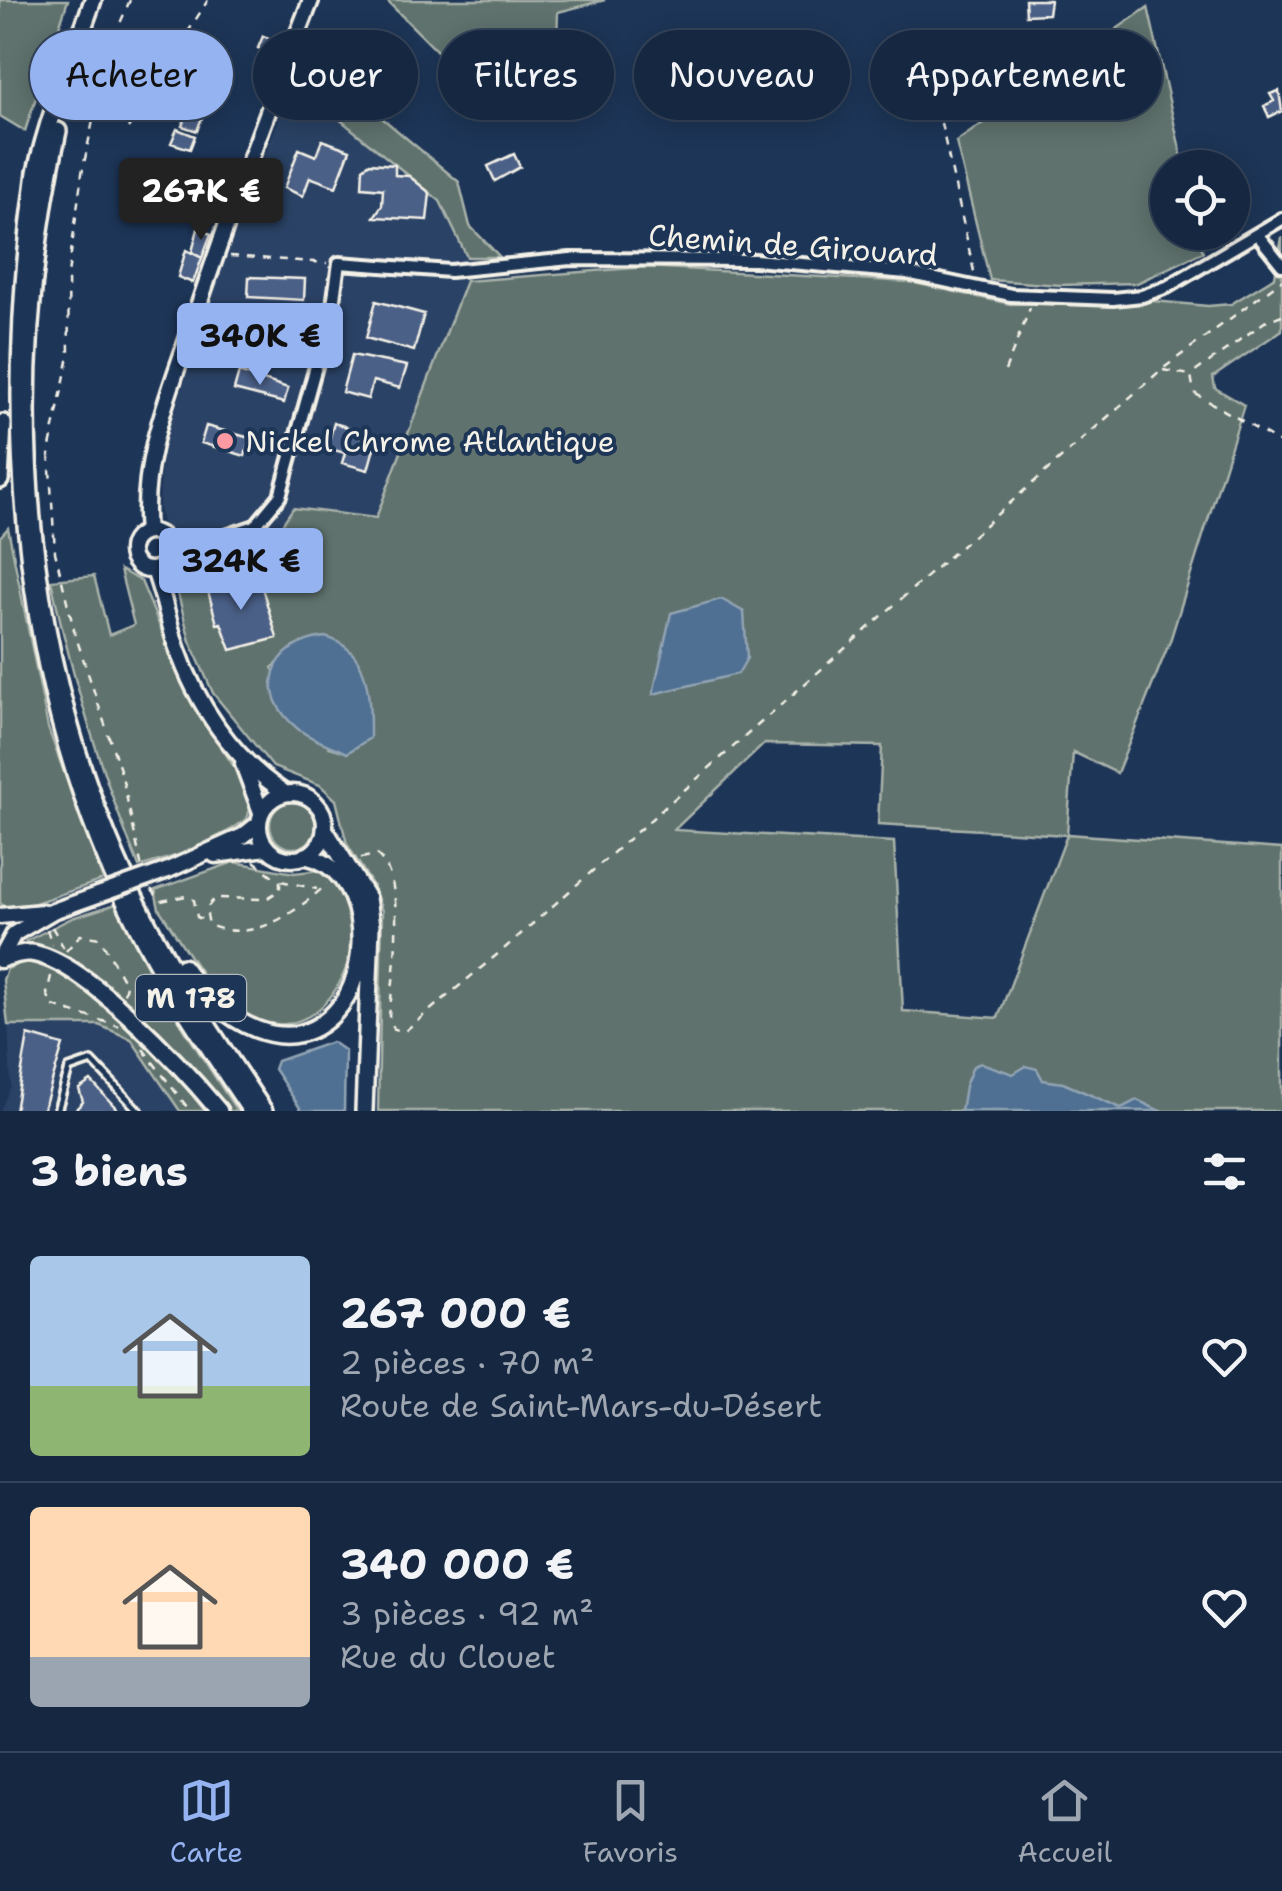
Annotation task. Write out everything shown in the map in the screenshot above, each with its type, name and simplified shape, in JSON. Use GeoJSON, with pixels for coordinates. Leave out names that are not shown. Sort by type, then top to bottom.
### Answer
{"type":"FeatureCollection","features":[{"type":"Feature","properties":{"kind":"main road","name":"M 178"},"geometry":{"type":"LineString","coordinates":[[82,30],[93,0]]}},
{"type":"Feature","properties":{"kind":"main road"},"geometry":{"type":"LineString","coordinates":[[146,532],[144,499],[157,428],[215,255],[312,0]]}},
{"type":"Feature","properties":{"kind":"main road","name":"M 178"},"geometry":{"type":"LineString","coordinates":[[51,120],[32,192],[18,280],[12,404],[18,535],[38,654],[60,734],[108,864],[140,932],[250,1111]]}},
{"type":"Feature","properties":{"kind":"main road","name":"M 178"},"geometry":{"type":"LineString","coordinates":[[60,120],[30,283],[23,368],[24,463],[36,575],[62,700],[104,825],[171,966],[264,1111]]}},
{"type":"Feature","properties":{"kind":"main road"},"geometry":{"type":"LineString","coordinates":[[0,480],[10,306],[18,280]]}},
{"type":"Feature","properties":{"kind":"main road"},"geometry":{"type":"LineString","coordinates":[[146,532],[158,533],[169,546],[168,558],[154,570],[137,565],[131,554],[132,542],[146,532]]}},
{"type":"Feature","properties":{"kind":"main road"},"geometry":{"type":"LineString","coordinates":[[154,570],[177,649],[196,691],[252,784],[266,848]]}},
{"type":"Feature","properties":{"kind":"main road"},"geometry":{"type":"LineString","coordinates":[[234,750],[285,794]]}},
{"type":"Feature","properties":{"kind":"main road"},"geometry":{"type":"LineString","coordinates":[[2,955],[14,934],[199,858],[260,818],[275,797],[306,796],[321,810],[325,830],[367,898],[372,926],[364,1111]]}},
{"type":"Feature","properties":{"kind":"main road"},"geometry":{"type":"LineString","coordinates":[[199,858],[266,848],[288,860],[306,856],[322,840],[325,830]]}},
{"type":"Feature","properties":{"kind":"main road"},"geometry":{"type":"LineString","coordinates":[[128,880],[140,893],[192,981],[220,1010],[245,1027],[272,1035],[304,1031],[327,1019],[340,1006],[352,986],[359,943],[356,902],[346,883],[332,866],[306,856]]}},
{"type":"Feature","properties":{"kind":"main road"},"geometry":{"type":"LineString","coordinates":[[2,955],[7,933],[0,918],[52,916]]}},
{"type":"Feature","properties":{"kind":"main road"},"geometry":{"type":"LineString","coordinates":[[2,955],[40,956],[95,988],[144,1028],[219,1111]]}},
{"type":"Feature","properties":{"kind":"street","name":"Chemin de Girouard"},"geometry":{"type":"LineString","coordinates":[[338,263],[450,272],[570,259],[755,260],[907,273],[1034,298],[1142,296],[1167,288],[1282,219]]}},
{"type":"Feature","properties":{"kind":"street"},"geometry":{"type":"LineString","coordinates":[[1257,234],[1282,265]]}},
{"type":"Feature","properties":{"kind":"street"},"geometry":{"type":"LineString","coordinates":[[169,546],[220,538],[255,526],[280,496],[333,305],[338,263]]}},
{"type":"Feature","properties":{"kind":"lane"},"geometry":{"type":"LineString","coordinates":[[57,1111],[69,1068],[92,1061],[139,1111]]}},
{"type":"Feature","properties":{"kind":"path"},"geometry":{"type":"LineString","coordinates":[[130,0],[106,54],[82,173],[68,275],[69,356],[49,452],[56,552],[74,634],[122,776],[143,869]]}},
{"type":"Feature","properties":{"kind":"path"},"geometry":{"type":"LineString","coordinates":[[128,128],[208,0]]}},
{"type":"Feature","properties":{"kind":"path"},"geometry":{"type":"LineString","coordinates":[[941,123],[978,287]]}},
{"type":"Feature","properties":{"kind":"path"},"geometry":{"type":"LineString","coordinates":[[215,255],[338,263]]}},
{"type":"Feature","properties":{"kind":"path"},"geometry":{"type":"LineString","coordinates":[[360,858],[374,854],[384,861],[398,940],[390,1021],[401,1031],[420,1020],[1161,370],[1282,280]]}},
{"type":"Feature","properties":{"kind":"path"},"geometry":{"type":"LineString","coordinates":[[1005,371],[1034,298]]}},
{"type":"Feature","properties":{"kind":"path"},"geometry":{"type":"LineString","coordinates":[[1161,370],[1191,375],[1266,321],[1282,314]]}},
{"type":"Feature","properties":{"kind":"path"},"geometry":{"type":"LineString","coordinates":[[1191,375],[1194,393],[1282,444]]}},
{"type":"Feature","properties":{"kind":"path"},"geometry":{"type":"LineString","coordinates":[[252,856],[280,881],[320,890]]}},
{"type":"Feature","properties":{"kind":"path"},"geometry":{"type":"LineString","coordinates":[[206,921],[206,906],[212,899],[274,897],[280,890],[280,881]]}},
{"type":"Feature","properties":{"kind":"path"},"geometry":{"type":"LineString","coordinates":[[148,882],[161,901],[186,896],[194,900],[197,917],[223,930],[268,926],[290,914],[328,883]]}},
{"type":"Feature","properties":{"kind":"path"},"geometry":{"type":"LineString","coordinates":[[52,916],[60,946],[66,951],[83,934],[100,938],[126,985],[126,992],[119,993]]}},
{"type":"Feature","properties":{"kind":"path"},"geometry":{"type":"LineString","coordinates":[[47,928],[54,948],[70,959]]}},
{"type":"Feature","properties":{"kind":"path"},"geometry":{"type":"LineString","coordinates":[[53,971],[47,994],[53,1006],[124,1029]]}},
{"type":"Feature","properties":{"kind":"path"},"geometry":{"type":"LineString","coordinates":[[136,1040],[190,1111]]}},
{"type":"Feature","properties":{"kind":"shaded area"},"geometry":{"type":"Polygon","coordinates":[[[279,120],[341,120],[440,201],[467,257],[466,281],[376,519],[293,508],[267,550],[193,566],[195,582],[176,586],[159,508],[162,450],[231,240],[279,120]]]}},
{"type":"Feature","properties":{"kind":"shaded area"},"geometry":{"type":"Polygon","coordinates":[[[721,599],[744,612],[747,658],[738,674],[653,694],[671,613],[721,599]]]}},
{"type":"Feature","properties":{"kind":"shaded area"},"geometry":{"type":"Polygon","coordinates":[[[325,637],[351,652],[365,677],[368,692],[370,738],[347,753],[298,729],[284,715],[272,686],[280,659],[306,641],[325,637]]]}},
{"type":"Feature","properties":{"kind":"shaded area"},"geometry":{"type":"Polygon","coordinates":[[[8,1025],[99,1025],[132,1040],[180,1111],[0,1111],[11,1086],[8,1025]]]}},
{"type":"Feature","properties":{"kind":"shaded area"},"geometry":{"type":"Polygon","coordinates":[[[332,1042],[345,1051],[344,1111],[302,1111],[274,1069],[277,1061],[332,1042]]]}},
{"type":"Feature","properties":{"kind":"shaded area"},"geometry":{"type":"Polygon","coordinates":[[[981,1063],[1013,1074],[1026,1066],[1037,1069],[1043,1080],[1063,1083],[1121,1108],[1137,1100],[1160,1111],[961,1111],[973,1066],[981,1063]]]}},
{"type":"Feature","properties":{"kind":"green space"},"geometry":{"type":"Polygon","coordinates":[[[0,0],[68,0],[58,30],[30,30],[30,116],[25,131],[0,116],[0,0]]]}},
{"type":"Feature","properties":{"kind":"green space"},"geometry":{"type":"Polygon","coordinates":[[[386,0],[605,0],[558,12],[557,30],[438,30],[438,52],[386,0]]]}},
{"type":"Feature","properties":{"kind":"green space"},"geometry":{"type":"Polygon","coordinates":[[[1148,7],[1153,30],[1115,30],[1148,7]]]}},
{"type":"Feature","properties":{"kind":"green space"},"geometry":{"type":"Polygon","coordinates":[[[1162,69],[1180,150],[1150,150],[1150,250],[1203,252],[1137,283],[1060,285],[990,280],[956,142],[987,120],[1162,120],[1162,69]]]}},
{"type":"Feature","properties":{"kind":"green space"},"geometry":{"type":"Polygon","coordinates":[[[341,120],[385,120],[459,182],[470,226],[500,257],[467,257],[440,201],[341,120]]]}},
{"type":"Feature","properties":{"kind":"green space"},"geometry":{"type":"Polygon","coordinates":[[[1282,237],[1282,330],[1213,377],[1215,388],[1244,405],[1170,641],[1117,773],[1073,752],[1067,834],[1282,849],[1282,1111],[378,1111],[382,911],[373,886],[347,844],[336,800],[320,785],[273,767],[213,693],[190,641],[176,586],[195,582],[193,566],[266,549],[293,508],[376,518],[466,281],[647,267],[910,282],[1010,304],[1153,301],[1208,306],[1231,304],[1275,277],[1282,237]],[[301,643],[272,668],[329,747],[347,752],[301,643]],[[764,744],[674,830],[894,842],[903,1011],[998,1018],[1067,835],[878,824],[882,746],[764,744]]]}},
{"type":"Feature","properties":{"kind":"green space"},"geometry":{"type":"Polygon","coordinates":[[[8,528],[48,728],[103,880],[35,903],[6,908],[0,903],[0,537],[8,528]]]}},
{"type":"Feature","properties":{"kind":"green space"},"geometry":{"type":"Polygon","coordinates":[[[120,570],[141,581],[190,699],[242,779],[252,802],[247,819],[232,829],[185,853],[139,867],[89,725],[51,580],[94,576],[109,635],[134,625],[120,570]]]}},
{"type":"Feature","properties":{"kind":"green space"},"geometry":{"type":"Polygon","coordinates":[[[293,802],[309,809],[316,825],[309,841],[293,848],[277,841],[270,825],[277,809],[293,802]]]}},
{"type":"Feature","properties":{"kind":"green space"},"geometry":{"type":"Polygon","coordinates":[[[234,862],[294,873],[320,870],[342,893],[351,922],[350,953],[340,983],[321,1007],[296,1022],[266,1023],[233,1007],[202,974],[159,909],[155,890],[234,862]]]}},
{"type":"Feature","properties":{"kind":"green space"},"geometry":{"type":"Polygon","coordinates":[[[116,904],[184,1029],[237,1111],[227,1111],[171,1044],[127,1004],[26,941],[72,918],[116,904]]]}},
{"type":"Feature","properties":{"kind":"green space"},"geometry":{"type":"Polygon","coordinates":[[[26,961],[80,984],[127,1021],[205,1111],[180,1111],[131,1039],[99,1025],[8,1025],[3,980],[7,969],[26,961]]]}},
{"type":"Feature","properties":{"kind":"building"},"geometry":{"type":"Polygon","coordinates":[[[1025,0],[1050,0],[1048,14],[1026,15],[1025,0]]]}},
{"type":"Feature","properties":{"kind":"building"},"geometry":{"type":"Polygon","coordinates":[[[1279,91],[1282,111],[1269,117],[1264,106],[1274,101],[1270,94],[1279,91]]]}},
{"type":"Feature","properties":{"kind":"building"},"geometry":{"type":"Polygon","coordinates":[[[184,120],[201,120],[197,131],[182,126],[184,120]]]}},
{"type":"Feature","properties":{"kind":"building"},"geometry":{"type":"Polygon","coordinates":[[[177,129],[195,136],[190,149],[171,143],[177,129]]]}},
{"type":"Feature","properties":{"kind":"building"},"geometry":{"type":"Polygon","coordinates":[[[322,140],[350,150],[336,187],[310,177],[303,196],[284,188],[299,149],[316,156],[322,140]]]}},
{"type":"Feature","properties":{"kind":"building"},"geometry":{"type":"Polygon","coordinates":[[[514,154],[520,167],[495,181],[488,166],[514,154]]]}},
{"type":"Feature","properties":{"kind":"building"},"geometry":{"type":"Polygon","coordinates":[[[370,163],[395,165],[395,175],[409,176],[430,193],[427,220],[374,217],[382,205],[383,189],[362,187],[363,168],[370,163]]]}},
{"type":"Feature","properties":{"kind":"building"},"geometry":{"type":"Polygon","coordinates":[[[169,166],[181,172],[172,190],[152,181],[156,173],[164,177],[169,166]]]}},
{"type":"Feature","properties":{"kind":"building"},"geometry":{"type":"Polygon","coordinates":[[[198,229],[211,234],[202,258],[192,252],[198,229]]]}},
{"type":"Feature","properties":{"kind":"building"},"geometry":{"type":"Polygon","coordinates":[[[186,250],[202,258],[193,283],[178,277],[186,250]]]}},
{"type":"Feature","properties":{"kind":"building"},"geometry":{"type":"Polygon","coordinates":[[[249,277],[305,279],[304,300],[248,297],[249,277]]]}},
{"type":"Feature","properties":{"kind":"building"},"geometry":{"type":"Polygon","coordinates":[[[376,301],[424,314],[414,351],[366,338],[376,301]]]}},
{"type":"Feature","properties":{"kind":"building"},"geometry":{"type":"Polygon","coordinates":[[[237,319],[254,323],[243,365],[226,361],[237,319]]]}},
{"type":"Feature","properties":{"kind":"building"},"geometry":{"type":"Polygon","coordinates":[[[252,333],[285,342],[277,368],[245,360],[252,333]]]}},
{"type":"Feature","properties":{"kind":"building"},"geometry":{"type":"Polygon","coordinates":[[[352,355],[407,366],[400,388],[373,381],[368,399],[342,392],[352,355]]]}},
{"type":"Feature","properties":{"kind":"building"},"geometry":{"type":"Polygon","coordinates":[[[239,372],[288,388],[284,403],[234,390],[239,372]]]}},
{"type":"Feature","properties":{"kind":"building"},"geometry":{"type":"Polygon","coordinates":[[[334,423],[376,441],[368,470],[342,463],[345,453],[327,448],[334,423]]]}},
{"type":"Feature","properties":{"kind":"building","name":"Nickel Chrome Atlantique"},"geometry":{"type":"Polygon","coordinates":[[[206,426],[250,438],[245,456],[201,443],[206,426]]]}},
{"type":"Feature","properties":{"kind":"building"},"geometry":{"type":"Polygon","coordinates":[[[222,577],[226,590],[260,581],[277,638],[231,650],[221,623],[217,624],[205,580],[222,577]]]}},
{"type":"Feature","properties":{"kind":"building"},"geometry":{"type":"Polygon","coordinates":[[[28,1035],[63,1045],[43,1111],[15,1111],[28,1035]]]}},
{"type":"Feature","properties":{"kind":"building"},"geometry":{"type":"Polygon","coordinates":[[[91,1081],[119,1111],[74,1111],[83,1102],[79,1089],[91,1081]]]}},
{"type":"Feature","properties":{"kind":"place","name":"Nickel Chrome Atlantique"},"geometry":{"type":"Point","coordinates":[225,441]}}]}
